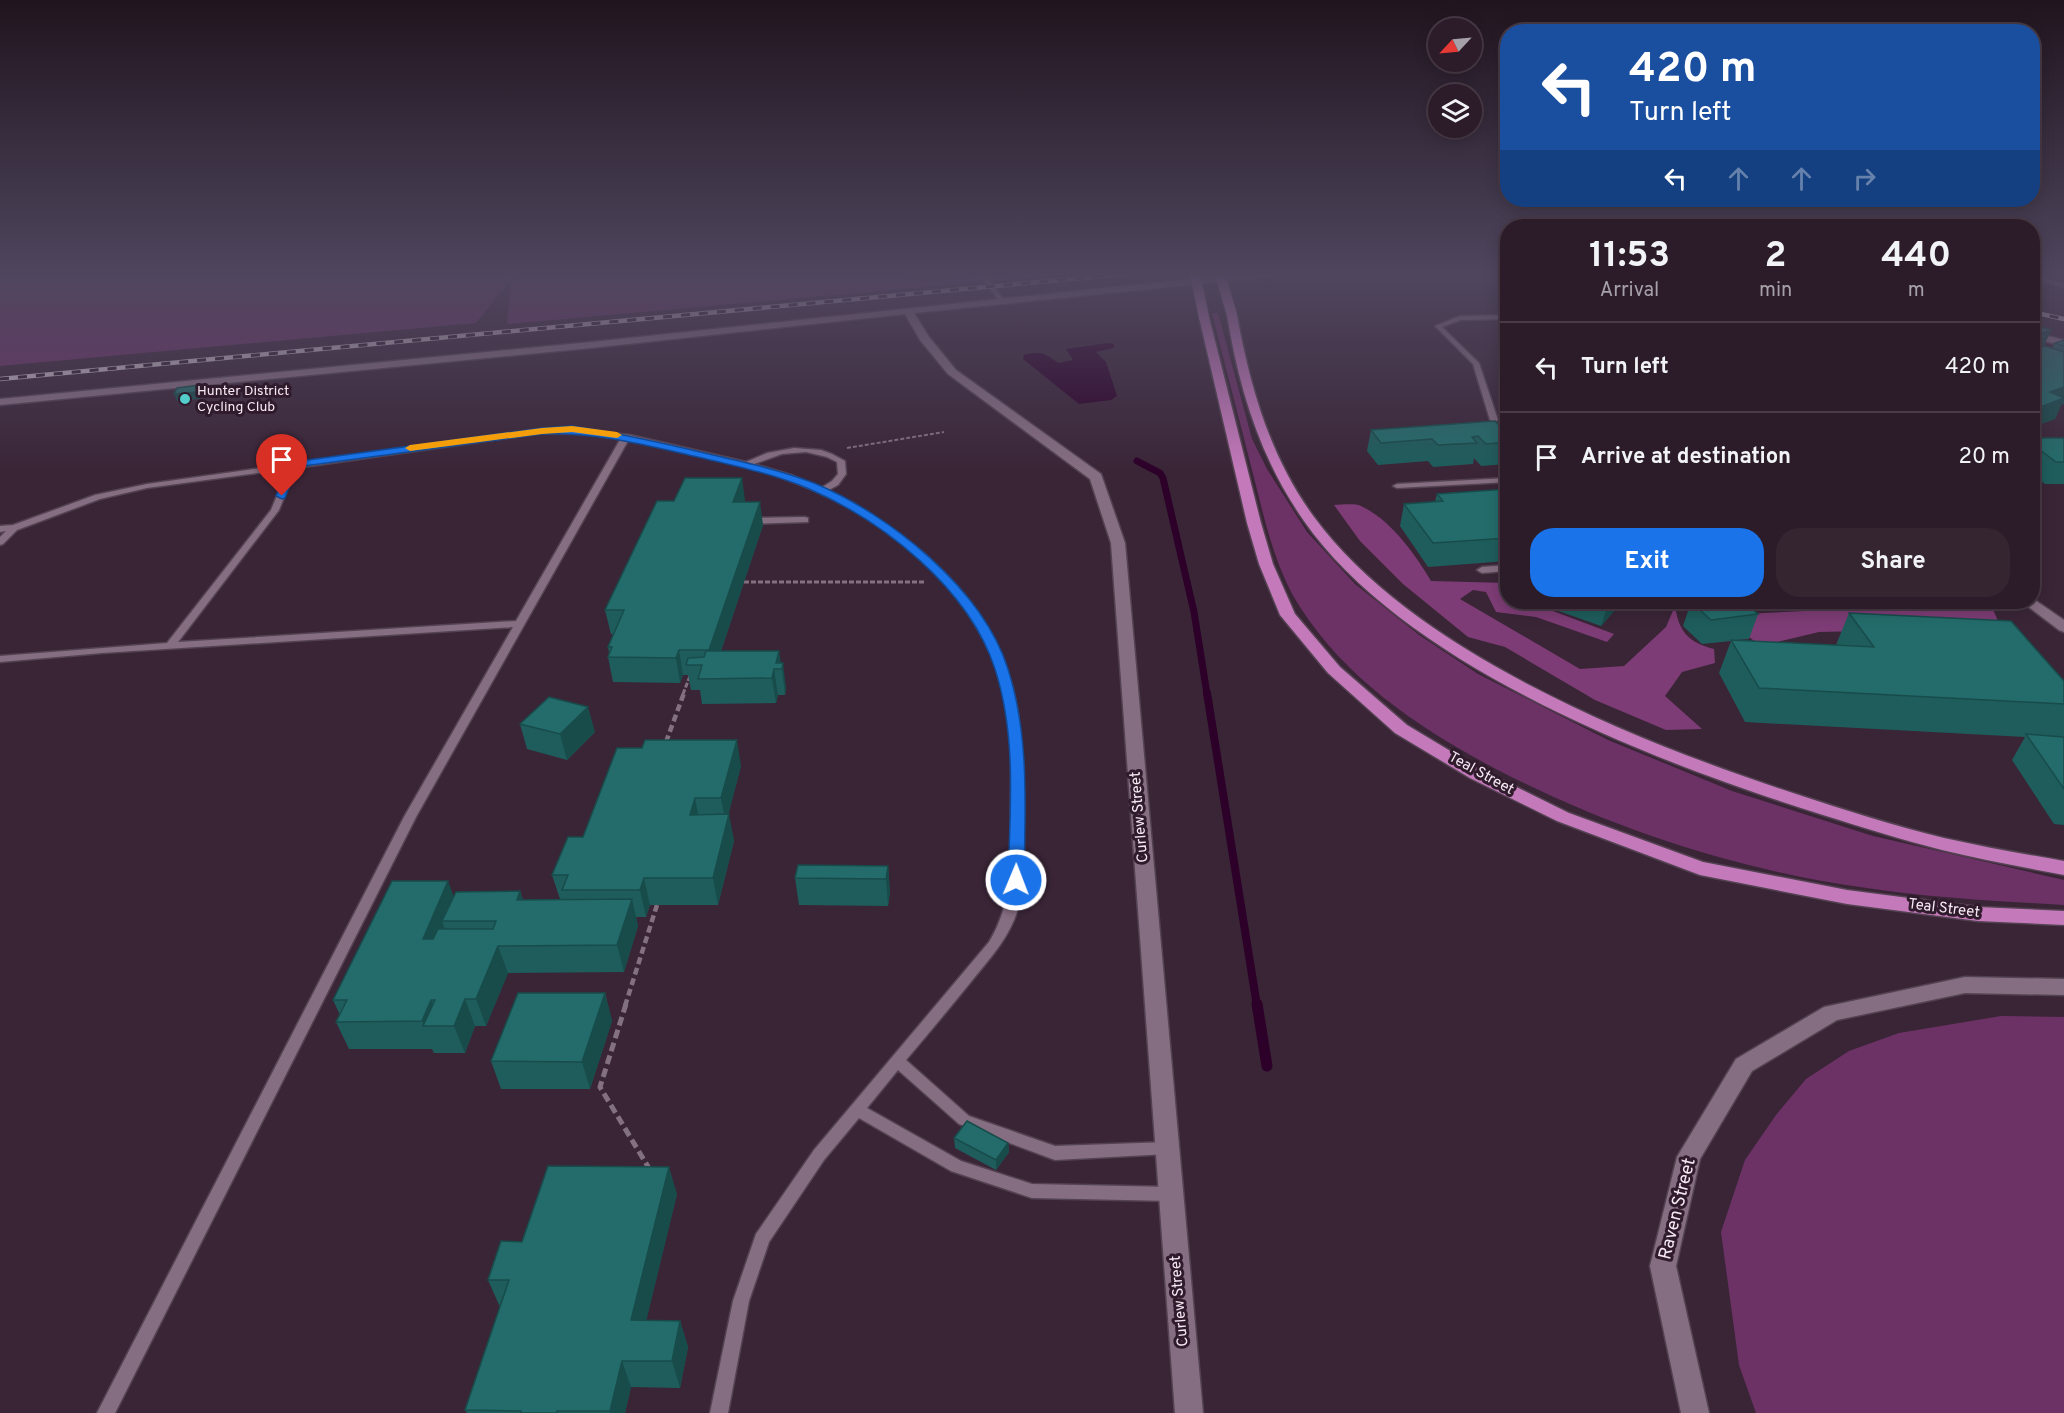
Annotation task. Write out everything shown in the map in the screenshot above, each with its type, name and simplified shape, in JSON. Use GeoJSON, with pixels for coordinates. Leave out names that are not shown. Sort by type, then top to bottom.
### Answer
{"type":"FeatureCollection","features":[{"type":"Feature","properties":{"kind":"main road","name":"Teal Street"},"geometry":{"type":"LineString","coordinates":[[1210,340],[1257,534],[1266,564],[1288,615],[1334,670],[1401,729],[1476,774],[1563,817],[1700,868],[1847,897],[1978,914],[2064,918]]}},
{"type":"Feature","properties":{"kind":"main road"},"geometry":{"type":"LineString","coordinates":[[1238,340],[1255,417],[1288,488],[1310,519],[1353,570],[1390,603],[1437,637],[1569,711],[1684,762],[1839,813],[1941,843],[2064,868]]}},
{"type":"Feature","properties":{"kind":"main road"},"geometry":{"type":"LineString","coordinates":[[1998,855],[2064,856]]}},
{"type":"Feature","properties":{"kind":"street"},"geometry":{"type":"LineString","coordinates":[[0,402],[637,340]]}},
{"type":"Feature","properties":{"kind":"street","name":"Curlew Street"},"geometry":{"type":"LineString","coordinates":[[926,340],[952,372],[1096,477],[1118,543],[1189,1413]]}},
{"type":"Feature","properties":{"kind":"street"},"geometry":{"type":"LineString","coordinates":[[2040,609],[2064,627]]}},
{"type":"Feature","properties":{"kind":"street","name":"Raven Street"},"geometry":{"type":"LineString","coordinates":[[1695,1413],[1663,1266],[1689,1156],[1744,1065],[1832,1013],[1965,985],[2064,987]]}},
{"type":"Feature","properties":{"kind":"lane"},"geometry":{"type":"LineString","coordinates":[[1452,340],[1476,363],[1494,420]]}},
{"type":"Feature","properties":{"kind":"lane"},"geometry":{"type":"LineString","coordinates":[[0,529],[14,528],[98,497],[137,488],[542,431],[572,429],[626,437],[747,465],[821,491],[881,525],[936,568],[962,599],[980,625],[1001,668],[1016,728],[1018,773],[1016,880],[1010,915],[994,945],[819,1155],[762,1239],[741,1301],[719,1413]]}},
{"type":"Feature","properties":{"kind":"lane"},"geometry":{"type":"LineString","coordinates":[[106,1413],[410,817],[626,437]]}},
{"type":"Feature","properties":{"kind":"lane"},"geometry":{"type":"LineString","coordinates":[[747,465],[785,451],[809,449],[831,455],[841,461],[842,474],[836,483],[821,491]]}},
{"type":"Feature","properties":{"kind":"lane"},"geometry":{"type":"LineString","coordinates":[[171,645],[274,510],[293,465]]}},
{"type":"Feature","properties":{"kind":"lane"},"geometry":{"type":"LineString","coordinates":[[1396,486],[1500,480]]}},
{"type":"Feature","properties":{"kind":"lane"},"geometry":{"type":"LineString","coordinates":[[738,521],[805,520]]}},
{"type":"Feature","properties":{"kind":"lane"},"geometry":{"type":"LineString","coordinates":[[0,542],[14,528]]}},
{"type":"Feature","properties":{"kind":"lane"},"geometry":{"type":"LineString","coordinates":[[1482,570],[1500,569]]}},
{"type":"Feature","properties":{"kind":"lane"},"geometry":{"type":"LineString","coordinates":[[0,659],[171,645],[520,624]]}},
{"type":"Feature","properties":{"kind":"lane"},"geometry":{"type":"LineString","coordinates":[[898,1062],[964,1120],[1055,1153],[1167,1148]]}},
{"type":"Feature","properties":{"kind":"lane"},"geometry":{"type":"LineString","coordinates":[[858,1110],[956,1166],[1032,1191],[1172,1194]]}},
{"type":"Feature","properties":{"kind":"path"},"geometry":{"type":"LineString","coordinates":[[744,582],[927,582]]}},
{"type":"Feature","properties":{"kind":"path"},"geometry":{"type":"LineString","coordinates":[[664,746],[690,675]]}},
{"type":"Feature","properties":{"kind":"path"},"geometry":{"type":"LineString","coordinates":[[652,1175],[600,1087],[657,905]]}},
{"type":"Feature","properties":{"kind":"shaded area"},"geometry":{"type":"Polygon","coordinates":[[[0,340],[288,340],[0,366],[0,340]]]}},
{"type":"Feature","properties":{"kind":"shaded area"},"geometry":{"type":"Polygon","coordinates":[[[1219,340],[1225,340],[1252,439],[1267,469],[1307,532],[1355,584],[1419,635],[1478,674],[1608,740],[1732,791],[1873,836],[2064,880],[2064,905],[1966,899],[1892,891],[1770,870],[1676,844],[1629,828],[1538,790],[1466,753],[1412,718],[1386,700],[1339,657],[1318,633],[1291,592],[1266,523],[1219,340]]]}},
{"type":"Feature","properties":{"kind":"shaded area"},"geometry":{"type":"Polygon","coordinates":[[[1114,344],[1114,348],[1096,352],[1106,362],[1117,396],[1111,400],[1079,404],[1023,359],[1024,355],[1038,353],[1058,363],[1073,360],[1066,349],[1114,344]]]}},
{"type":"Feature","properties":{"kind":"shaded area"},"geometry":{"type":"Polygon","coordinates":[[[1334,505],[1358,505],[1372,512],[1410,549],[1431,581],[1500,583],[1500,609],[1548,609],[1614,634],[1607,642],[1536,617],[1496,612],[1486,592],[1473,590],[1460,599],[1580,669],[1624,666],[1666,627],[1676,609],[1679,623],[1686,635],[1714,649],[1715,663],[1682,672],[1665,696],[1702,729],[1666,730],[1595,700],[1505,647],[1468,637],[1403,584],[1360,541],[1334,505]]]}},
{"type":"Feature","properties":{"kind":"shaded area"},"geometry":{"type":"Polygon","coordinates":[[[1846,609],[1993,609],[2001,628],[1819,632],[1760,646],[1723,615],[1846,609]]]}},
{"type":"Feature","properties":{"kind":"shaded area"},"geometry":{"type":"Polygon","coordinates":[[[2001,1016],[2064,1017],[2064,1413],[1756,1413],[1739,1365],[1721,1232],[1745,1160],[1776,1115],[1806,1079],[1849,1051],[1899,1033],[2001,1016]]]}},
{"type":"Feature","properties":{"kind":"building"},"geometry":{"type":"Polygon","coordinates":[[[2064,340],[2064,346],[2055,343],[2064,340]]]}},
{"type":"Feature","properties":{"kind":"building"},"geometry":{"type":"Polygon","coordinates":[[[2045,346],[2064,352],[2064,387],[2050,392],[2064,398],[2040,407],[2040,348],[2045,346]]]}},
{"type":"Feature","properties":{"kind":"building"},"geometry":{"type":"Polygon","coordinates":[[[200,385],[197,392],[174,394],[177,388],[200,385]]]}},
{"type":"Feature","properties":{"kind":"building"},"geometry":{"type":"Polygon","coordinates":[[[1495,421],[1500,426],[1500,443],[1486,444],[1478,436],[1472,437],[1477,443],[1438,445],[1432,439],[1381,443],[1371,430],[1495,421]]]}},
{"type":"Feature","properties":{"kind":"building"},"geometry":{"type":"Polygon","coordinates":[[[2040,438],[2064,438],[2064,462],[2056,462],[2040,450],[2040,438]]]}},
{"type":"Feature","properties":{"kind":"building"},"geometry":{"type":"Polygon","coordinates":[[[685,478],[742,478],[733,502],[760,502],[709,650],[679,650],[676,658],[608,657],[612,647],[608,647],[624,610],[605,610],[657,501],[674,501],[685,478]]]}},
{"type":"Feature","properties":{"kind":"building"},"geometry":{"type":"Polygon","coordinates":[[[1500,490],[1500,539],[1433,543],[1404,504],[1443,501],[1437,494],[1500,490]]]}},
{"type":"Feature","properties":{"kind":"building"},"geometry":{"type":"Polygon","coordinates":[[[1699,609],[1752,609],[1758,614],[1711,620],[1699,609]]]}},
{"type":"Feature","properties":{"kind":"building"},"geometry":{"type":"Polygon","coordinates":[[[1849,613],[2011,621],[2064,681],[2064,704],[1759,688],[1731,640],[1874,647],[1849,613]]]}},
{"type":"Feature","properties":{"kind":"building"},"geometry":{"type":"Polygon","coordinates":[[[706,651],[779,651],[776,663],[783,663],[782,669],[774,669],[772,678],[698,679],[702,665],[686,665],[688,658],[704,657],[706,651]]]}},
{"type":"Feature","properties":{"kind":"building"},"geometry":{"type":"Polygon","coordinates":[[[549,697],[588,707],[560,734],[520,724],[549,697]]]}},
{"type":"Feature","properties":{"kind":"building"},"geometry":{"type":"Polygon","coordinates":[[[2026,734],[2064,737],[2064,789],[2026,734]]]}},
{"type":"Feature","properties":{"kind":"building"},"geometry":{"type":"Polygon","coordinates":[[[645,740],[737,740],[721,798],[695,798],[690,815],[729,814],[713,878],[644,878],[640,890],[562,890],[568,875],[552,875],[568,837],[583,837],[617,748],[642,748],[645,740]]]}},
{"type":"Feature","properties":{"kind":"building"},"geometry":{"type":"Polygon","coordinates":[[[798,865],[888,866],[886,879],[795,878],[798,865]]]}},
{"type":"Feature","properties":{"kind":"building"},"geometry":{"type":"Polygon","coordinates":[[[392,881],[448,881],[423,939],[433,939],[438,929],[493,929],[496,921],[442,921],[456,892],[520,891],[517,900],[632,899],[617,945],[498,946],[476,999],[465,999],[454,1026],[423,1026],[435,1000],[431,1000],[422,1021],[336,1022],[347,1000],[333,1000],[392,881]]]}},
{"type":"Feature","properties":{"kind":"building"},"geometry":{"type":"Polygon","coordinates":[[[518,993],[605,993],[582,1062],[491,1061],[518,993]]]}},
{"type":"Feature","properties":{"kind":"building"},"geometry":{"type":"Polygon","coordinates":[[[967,1121],[1008,1143],[996,1160],[954,1138],[967,1121]]]}},
{"type":"Feature","properties":{"kind":"building"},"geometry":{"type":"Polygon","coordinates":[[[548,1166],[669,1167],[631,1320],[680,1321],[672,1361],[622,1361],[610,1411],[521,1413],[521,1411],[465,1410],[509,1280],[488,1280],[501,1241],[522,1242],[548,1166]]]}},
{"type":"Feature","properties":{"kind":"waterway"},"geometry":{"type":"LineString","coordinates":[[1137,461],[1160,473],[1163,478],[1194,612],[1207,694]]}},
{"type":"Feature","properties":{"kind":"waterway"},"geometry":{"type":"LineString","coordinates":[[1207,693],[1257,1006]]}},
{"type":"Feature","properties":{"kind":"waterway"},"geometry":{"type":"LineString","coordinates":[[1257,1004],[1267,1066]]}},
{"type":"Feature","properties":{"kind":"railway"},"geometry":{"type":"LineString","coordinates":[[0,379],[418,340]]}},
{"type":"Feature","properties":{"kind":"slow traffic"},"geometry":{"type":"LineString","coordinates":[[410,448],[572,429],[617,435]]}},
{"type":"Feature","properties":{"kind":"place","name":"Hunter District Cycling Club"},"geometry":{"type":"Point","coordinates":[185,399]}},
{"type":"Feature","properties":{"kind":"route"},"geometry":{"type":"LineString","coordinates":[[282,496],[293,465],[542,431],[572,429],[602,432],[702,453],[766,470],[811,486],[856,509],[881,525],[936,568],[980,625],[1001,668],[1016,728],[1018,773],[1016,880]]}}]}
